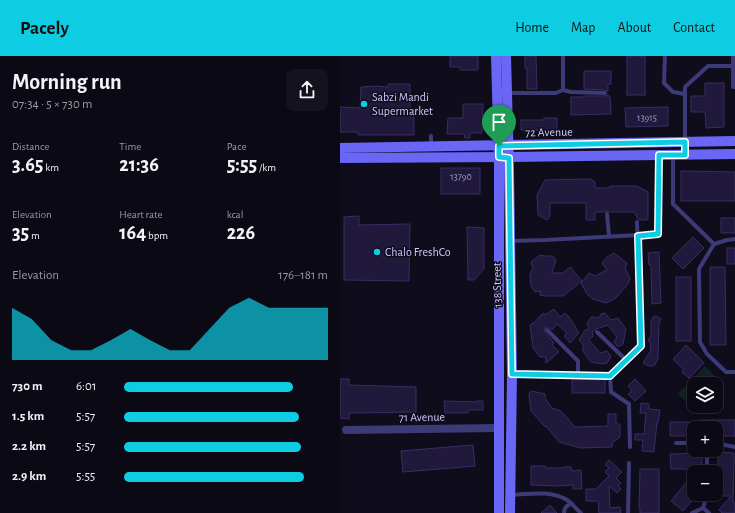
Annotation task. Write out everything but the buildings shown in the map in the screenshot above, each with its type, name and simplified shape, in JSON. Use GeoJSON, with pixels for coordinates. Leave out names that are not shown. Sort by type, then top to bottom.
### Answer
{"type":"FeatureCollection","features":[{"type":"Feature","properties":{"kind":"main road","name":"138 Street"},"geometry":{"type":"LineString","coordinates":[[496,56],[504,146]]}},
{"type":"Feature","properties":{"kind":"main road","name":"138 Street"},"geometry":{"type":"LineString","coordinates":[[498,513],[499,374],[504,146],[507,93],[506,56]]}},
{"type":"Feature","properties":{"kind":"main road","name":"72 Avenue"},"geometry":{"type":"LineString","coordinates":[[340,148],[735,141]]}},
{"type":"Feature","properties":{"kind":"main road","name":"72 Avenue"},"geometry":{"type":"LineString","coordinates":[[340,158],[735,154]]}},
{"type":"Feature","properties":{"kind":"main road","name":"138 Street"},"geometry":{"type":"LineString","coordinates":[[504,157],[510,241],[512,374],[510,513]]}},
{"type":"Feature","properties":{"kind":"street","name":"71 Avenue"},"geometry":{"type":"LineString","coordinates":[[346,430],[498,428]]}},
{"type":"Feature","properties":{"kind":"lane"},"geometry":{"type":"LineString","coordinates":[[563,56],[563,90]]}},
{"type":"Feature","properties":{"kind":"lane"},"geometry":{"type":"LineString","coordinates":[[665,56],[664,83],[673,92],[685,94]]}},
{"type":"Feature","properties":{"kind":"lane"},"geometry":{"type":"LineString","coordinates":[[733,56],[733,87],[735,87]]}},
{"type":"Feature","properties":{"kind":"lane"},"geometry":{"type":"LineString","coordinates":[[685,155],[685,87],[708,66],[733,66]]}},
{"type":"Feature","properties":{"kind":"lane"},"geometry":{"type":"LineString","coordinates":[[507,93],[556,94],[563,90],[571,92],[605,93]]}},
{"type":"Feature","properties":{"kind":"lane"},"geometry":{"type":"LineString","coordinates":[[431,136],[431,147]]}},
{"type":"Feature","properties":{"kind":"lane"},"geometry":{"type":"LineString","coordinates":[[510,241],[658,234],[659,155]]}},
{"type":"Feature","properties":{"kind":"lane"},"geometry":{"type":"LineString","coordinates":[[673,155],[673,204],[714,244]]}},
{"type":"Feature","properties":{"kind":"lane"},"geometry":{"type":"LineString","coordinates":[[608,214],[609,236]]}},
{"type":"Feature","properties":{"kind":"lane"},"geometry":{"type":"LineString","coordinates":[[512,374],[610,376],[641,346],[637,222]]}},
{"type":"Feature","properties":{"kind":"lane"},"geometry":{"type":"LineString","coordinates":[[735,240],[727,240],[714,244],[699,269],[700,342],[707,354],[726,372],[735,372]]}},
{"type":"Feature","properties":{"kind":"lane"},"geometry":{"type":"LineString","coordinates":[[547,330],[578,361],[578,375]]}},
{"type":"Feature","properties":{"kind":"lane"},"geometry":{"type":"LineString","coordinates":[[597,332],[626,360]]}},
{"type":"Feature","properties":{"kind":"lane"},"geometry":{"type":"LineString","coordinates":[[610,376],[611,392],[629,404],[630,447]]}},
{"type":"Feature","properties":{"kind":"lane"},"geometry":{"type":"LineString","coordinates":[[676,444],[687,443]]}},
{"type":"Feature","properties":{"kind":"lane"},"geometry":{"type":"LineString","coordinates":[[723,444],[735,447]]}},
{"type":"Feature","properties":{"kind":"lane"},"geometry":{"type":"LineString","coordinates":[[628,513],[629,463]]}},
{"type":"Feature","properties":{"kind":"lane"},"geometry":{"type":"LineString","coordinates":[[510,495],[549,494],[561,497],[572,504],[581,513]]}},
{"type":"Feature","properties":{"kind":"lane"},"geometry":{"type":"LineString","coordinates":[[692,513],[703,508],[706,501]]}},
{"type":"Feature","properties":{"kind":"lane"},"geometry":{"type":"LineString","coordinates":[[564,513],[565,508],[572,504]]}},
{"type":"Feature","properties":{"kind":"lane"},"geometry":{"type":"LineString","coordinates":[[703,508],[709,513]]}},
{"type":"Feature","properties":{"kind":"green space"},"geometry":{"type":"Polygon","coordinates":[[[705,366],[716,377],[694,377],[705,366]]]}},
{"type":"Feature","properties":{"kind":"green space"},"geometry":{"type":"Polygon","coordinates":[[[687,385],[687,403],[678,394],[687,385]]]}},
{"type":"Feature","properties":{"kind":"place","name":"Sabzi Mandi Supermarket"},"geometry":{"type":"Point","coordinates":[364,104]}},
{"type":"Feature","properties":{"kind":"place","name":"Chalo FreshCo"},"geometry":{"type":"Point","coordinates":[377,252]}},
{"type":"Feature","properties":{"kind":"route"},"geometry":{"type":"LineString","coordinates":[[685,142],[685,155],[659,155],[658,234],[638,236],[641,346],[610,376],[512,374],[509,158],[499,157],[499,146],[685,142]]}}]}
